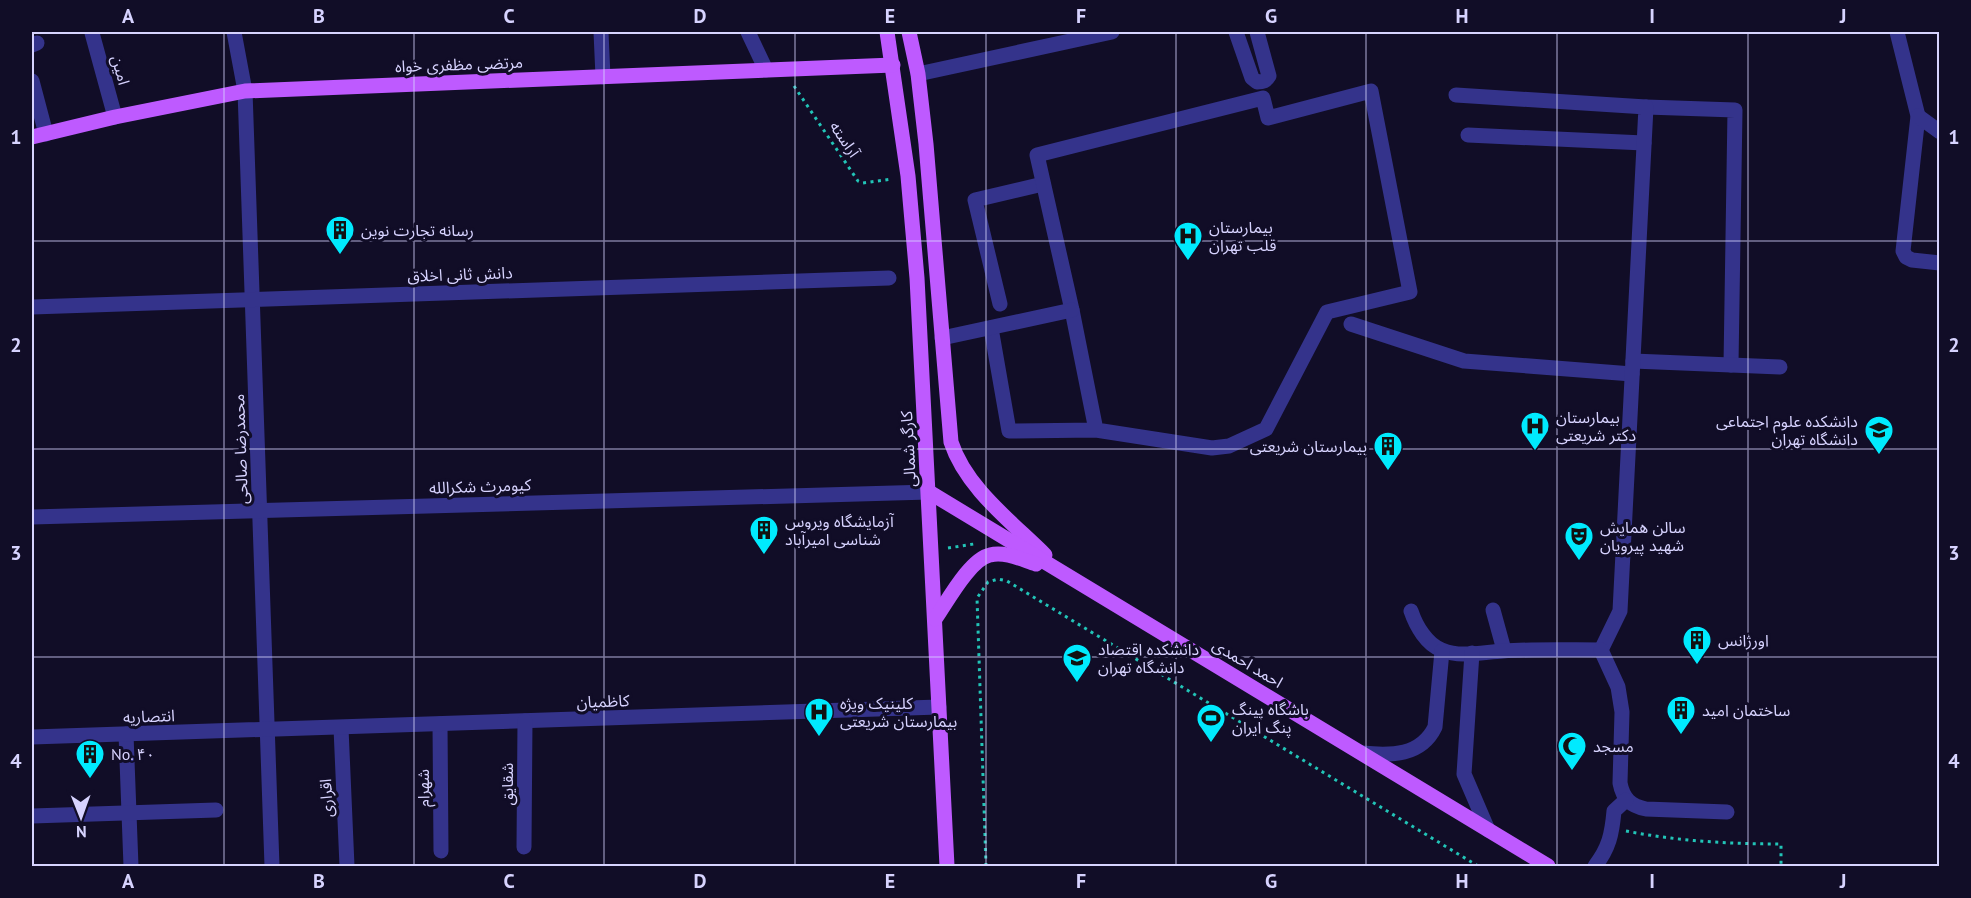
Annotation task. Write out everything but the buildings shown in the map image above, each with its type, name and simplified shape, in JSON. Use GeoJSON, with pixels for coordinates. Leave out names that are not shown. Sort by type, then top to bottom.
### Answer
{"type":"FeatureCollection","features":[{"type":"Feature","properties":{"kind":"main road","name":"کارگر شمالی"},"geometry":{"type":"LineString","coordinates":[[887,32],[908,176],[917,278],[947,867]]}},
{"type":"Feature","properties":{"kind":"main road"},"geometry":{"type":"LineString","coordinates":[[909,32],[918,74],[926,144],[951,442],[960,464],[971,480],[1062,572]]}},
{"type":"Feature","properties":{"kind":"main road","name":"مرتضی مظفری خواه"},"geometry":{"type":"LineString","coordinates":[[39,135],[245,91],[893,65]]}},
{"type":"Feature","properties":{"kind":"main road","name":"احمد احمدی"},"geometry":{"type":"LineString","coordinates":[[928,492],[1548,867]]}},
{"type":"Feature","properties":{"kind":"main road"},"geometry":{"type":"LineString","coordinates":[[935,619],[972,568],[990,555],[1014,557],[1062,572]]}},
{"type":"Feature","properties":{"kind":"street","name":"محمدرضا صالحی"},"geometry":{"type":"LineString","coordinates":[[234,32],[245,91],[272,867]]}},
{"type":"Feature","properties":{"kind":"street"},"geometry":{"type":"LineString","coordinates":[[601,32],[603,77]]}},
{"type":"Feature","properties":{"kind":"street"},"geometry":{"type":"LineString","coordinates":[[748,32],[766,70]]}},
{"type":"Feature","properties":{"kind":"street"},"geometry":{"type":"LineString","coordinates":[[918,74],[1112,32]]}},
{"type":"Feature","properties":{"kind":"street"},"geometry":{"type":"LineString","coordinates":[[1236,32],[1252,78],[1257,82],[1262,82],[1269,76],[1257,32]]}},
{"type":"Feature","properties":{"kind":"street"},"geometry":{"type":"LineString","coordinates":[[1897,32],[1918,116],[1903,251],[1906,257],[1912,260],[1940,263]]}},
{"type":"Feature","properties":{"kind":"street","name":"امین"},"geometry":{"type":"LineString","coordinates":[[92,33],[115,117]]}},
{"type":"Feature","properties":{"kind":"street"},"geometry":{"type":"LineString","coordinates":[[32,81],[39,135]]}},
{"type":"Feature","properties":{"kind":"street"},"geometry":{"type":"LineString","coordinates":[[991,328],[1009,431],[1096,430],[1212,448],[1229,446],[1251,438],[1266,429],[1327,312],[1410,292],[1371,91],[1268,118],[1263,98],[1037,155],[1096,430]]}},
{"type":"Feature","properties":{"kind":"street"},"geometry":{"type":"LineString","coordinates":[[1456,95],[1646,107],[1736,110],[1731,365]]}},
{"type":"Feature","properties":{"kind":"street"},"geometry":{"type":"LineString","coordinates":[[1601,650],[1620,611],[1646,107]]}},
{"type":"Feature","properties":{"kind":"street"},"geometry":{"type":"LineString","coordinates":[[1918,116],[1940,132]]}},
{"type":"Feature","properties":{"kind":"street"},"geometry":{"type":"LineString","coordinates":[[1468,135],[1644,143]]}},
{"type":"Feature","properties":{"kind":"street"},"geometry":{"type":"LineString","coordinates":[[1000,304],[975,200],[1043,184]]}},
{"type":"Feature","properties":{"kind":"street","name":"دانش ثانی اخلاق"},"geometry":{"type":"LineString","coordinates":[[32,307],[890,278]]}},
{"type":"Feature","properties":{"kind":"street"},"geometry":{"type":"LineString","coordinates":[[942,338],[1072,310]]}},
{"type":"Feature","properties":{"kind":"street"},"geometry":{"type":"LineString","coordinates":[[1351,324],[1464,361],[1632,367],[1731,365],[1780,367]]}},
{"type":"Feature","properties":{"kind":"street","name":"کیومرث شکرالله"},"geometry":{"type":"LineString","coordinates":[[32,517],[928,492]]}},
{"type":"Feature","properties":{"kind":"street"},"geometry":{"type":"LineString","coordinates":[[1493,610],[1504,650]]}},
{"type":"Feature","properties":{"kind":"street"},"geometry":{"type":"LineString","coordinates":[[1411,611],[1415,622],[1430,643],[1442,651],[1472,653],[1504,650],[1601,650]]}},
{"type":"Feature","properties":{"kind":"street"},"geometry":{"type":"LineString","coordinates":[[1601,650],[1618,687],[1622,712],[1620,783],[1626,800],[1635,807],[1646,809],[1727,812]]}},
{"type":"Feature","properties":{"kind":"street"},"geometry":{"type":"LineString","coordinates":[[1362,753],[1389,756],[1413,750],[1424,744],[1432,734],[1436,727],[1442,651]]}},
{"type":"Feature","properties":{"kind":"street"},"geometry":{"type":"LineString","coordinates":[[1472,653],[1464,774],[1488,830]]}},
{"type":"Feature","properties":{"kind":"street","name":"کاظمیان"},"geometry":{"type":"LineString","coordinates":[[268,730],[939,707]]}},
{"type":"Feature","properties":{"kind":"street","name":"شقایق"},"geometry":{"type":"LineString","coordinates":[[524,847],[525,721]]}},
{"type":"Feature","properties":{"kind":"street","name":"شهرام"},"geometry":{"type":"LineString","coordinates":[[441,724],[441,851]]}},
{"type":"Feature","properties":{"kind":"street","name":"اقراری"},"geometry":{"type":"LineString","coordinates":[[341,728],[347,867]]}},
{"type":"Feature","properties":{"kind":"street","name":"انتصاریه"},"geometry":{"type":"LineString","coordinates":[[32,737],[268,730]]}},
{"type":"Feature","properties":{"kind":"street"},"geometry":{"type":"LineString","coordinates":[[126,734],[131,867]]}},
{"type":"Feature","properties":{"kind":"street"},"geometry":{"type":"LineString","coordinates":[[1595,867],[1606,851],[1613,829],[1614,811],[1626,800]]}},
{"type":"Feature","properties":{"kind":"street"},"geometry":{"type":"LineString","coordinates":[[32,816],[216,810]]}},
{"type":"Feature","properties":{"kind":"path","name":"آراسته"},"geometry":{"type":"LineString","coordinates":[[783,70],[858,181],[864,183],[908,176]]}},
{"type":"Feature","properties":{"kind":"path"},"geometry":{"type":"LineString","coordinates":[[943,548],[983,542]]}},
{"type":"Feature","properties":{"kind":"path"},"geometry":{"type":"LineString","coordinates":[[987,867],[976,598],[988,582],[998,579],[1007,581],[1478,867]]}},
{"type":"Feature","properties":{"kind":"path"},"geometry":{"type":"LineString","coordinates":[[1613,829],[1661,838],[1743,844],[1781,844],[1781,867]]}},
{"type":"Feature","properties":{"kind":"place","name":"رسانه تجارت نوین"},"geometry":{"type":"Point","coordinates":[340,256]}},
{"type":"Feature","properties":{"kind":"place","name":"بیمارستان قلب تهران"},"geometry":{"type":"Point","coordinates":[1188,262]}},
{"type":"Feature","properties":{"kind":"place","name":"بیمارستان دکتر شریعتی"},"geometry":{"type":"Point","coordinates":[1535,452]}},
{"type":"Feature","properties":{"kind":"place","name":"دانشکده علوم اجتماعی دانشگاه تهران"},"geometry":{"type":"Point","coordinates":[1879,456]}},
{"type":"Feature","properties":{"kind":"place","name":"بیمارستان شریعتی"},"geometry":{"type":"Point","coordinates":[1388,472]}},
{"type":"Feature","properties":{"kind":"place","name":"آزمایشگاه ویروس شناسی امیرآباد"},"geometry":{"type":"Point","coordinates":[764,556]}},
{"type":"Feature","properties":{"kind":"place","name":"سالن همایش شهید پیرویان"},"geometry":{"type":"Point","coordinates":[1579,562]}},
{"type":"Feature","properties":{"kind":"place","name":"اورژانس"},"geometry":{"type":"Point","coordinates":[1697,666]}},
{"type":"Feature","properties":{"kind":"place","name":"دانشکده اقتصاد دانشگاه تهران"},"geometry":{"type":"Point","coordinates":[1077,684]}},
{"type":"Feature","properties":{"kind":"place","name":"ساختمان امید"},"geometry":{"type":"Point","coordinates":[1681,736]}},
{"type":"Feature","properties":{"kind":"place","name":"کلینیک ویژه بیمارستان شریعتی"},"geometry":{"type":"Point","coordinates":[819,738]}},
{"type":"Feature","properties":{"kind":"place","name":"باشگاه پینگ پنگ ایران"},"geometry":{"type":"Point","coordinates":[1211,744]}},
{"type":"Feature","properties":{"kind":"place","name":"مسجد"},"geometry":{"type":"Point","coordinates":[1572,772]}},
{"type":"Feature","properties":{"kind":"place","name":"No. ۴۰"},"geometry":{"type":"Point","coordinates":[90,780]}}]}
